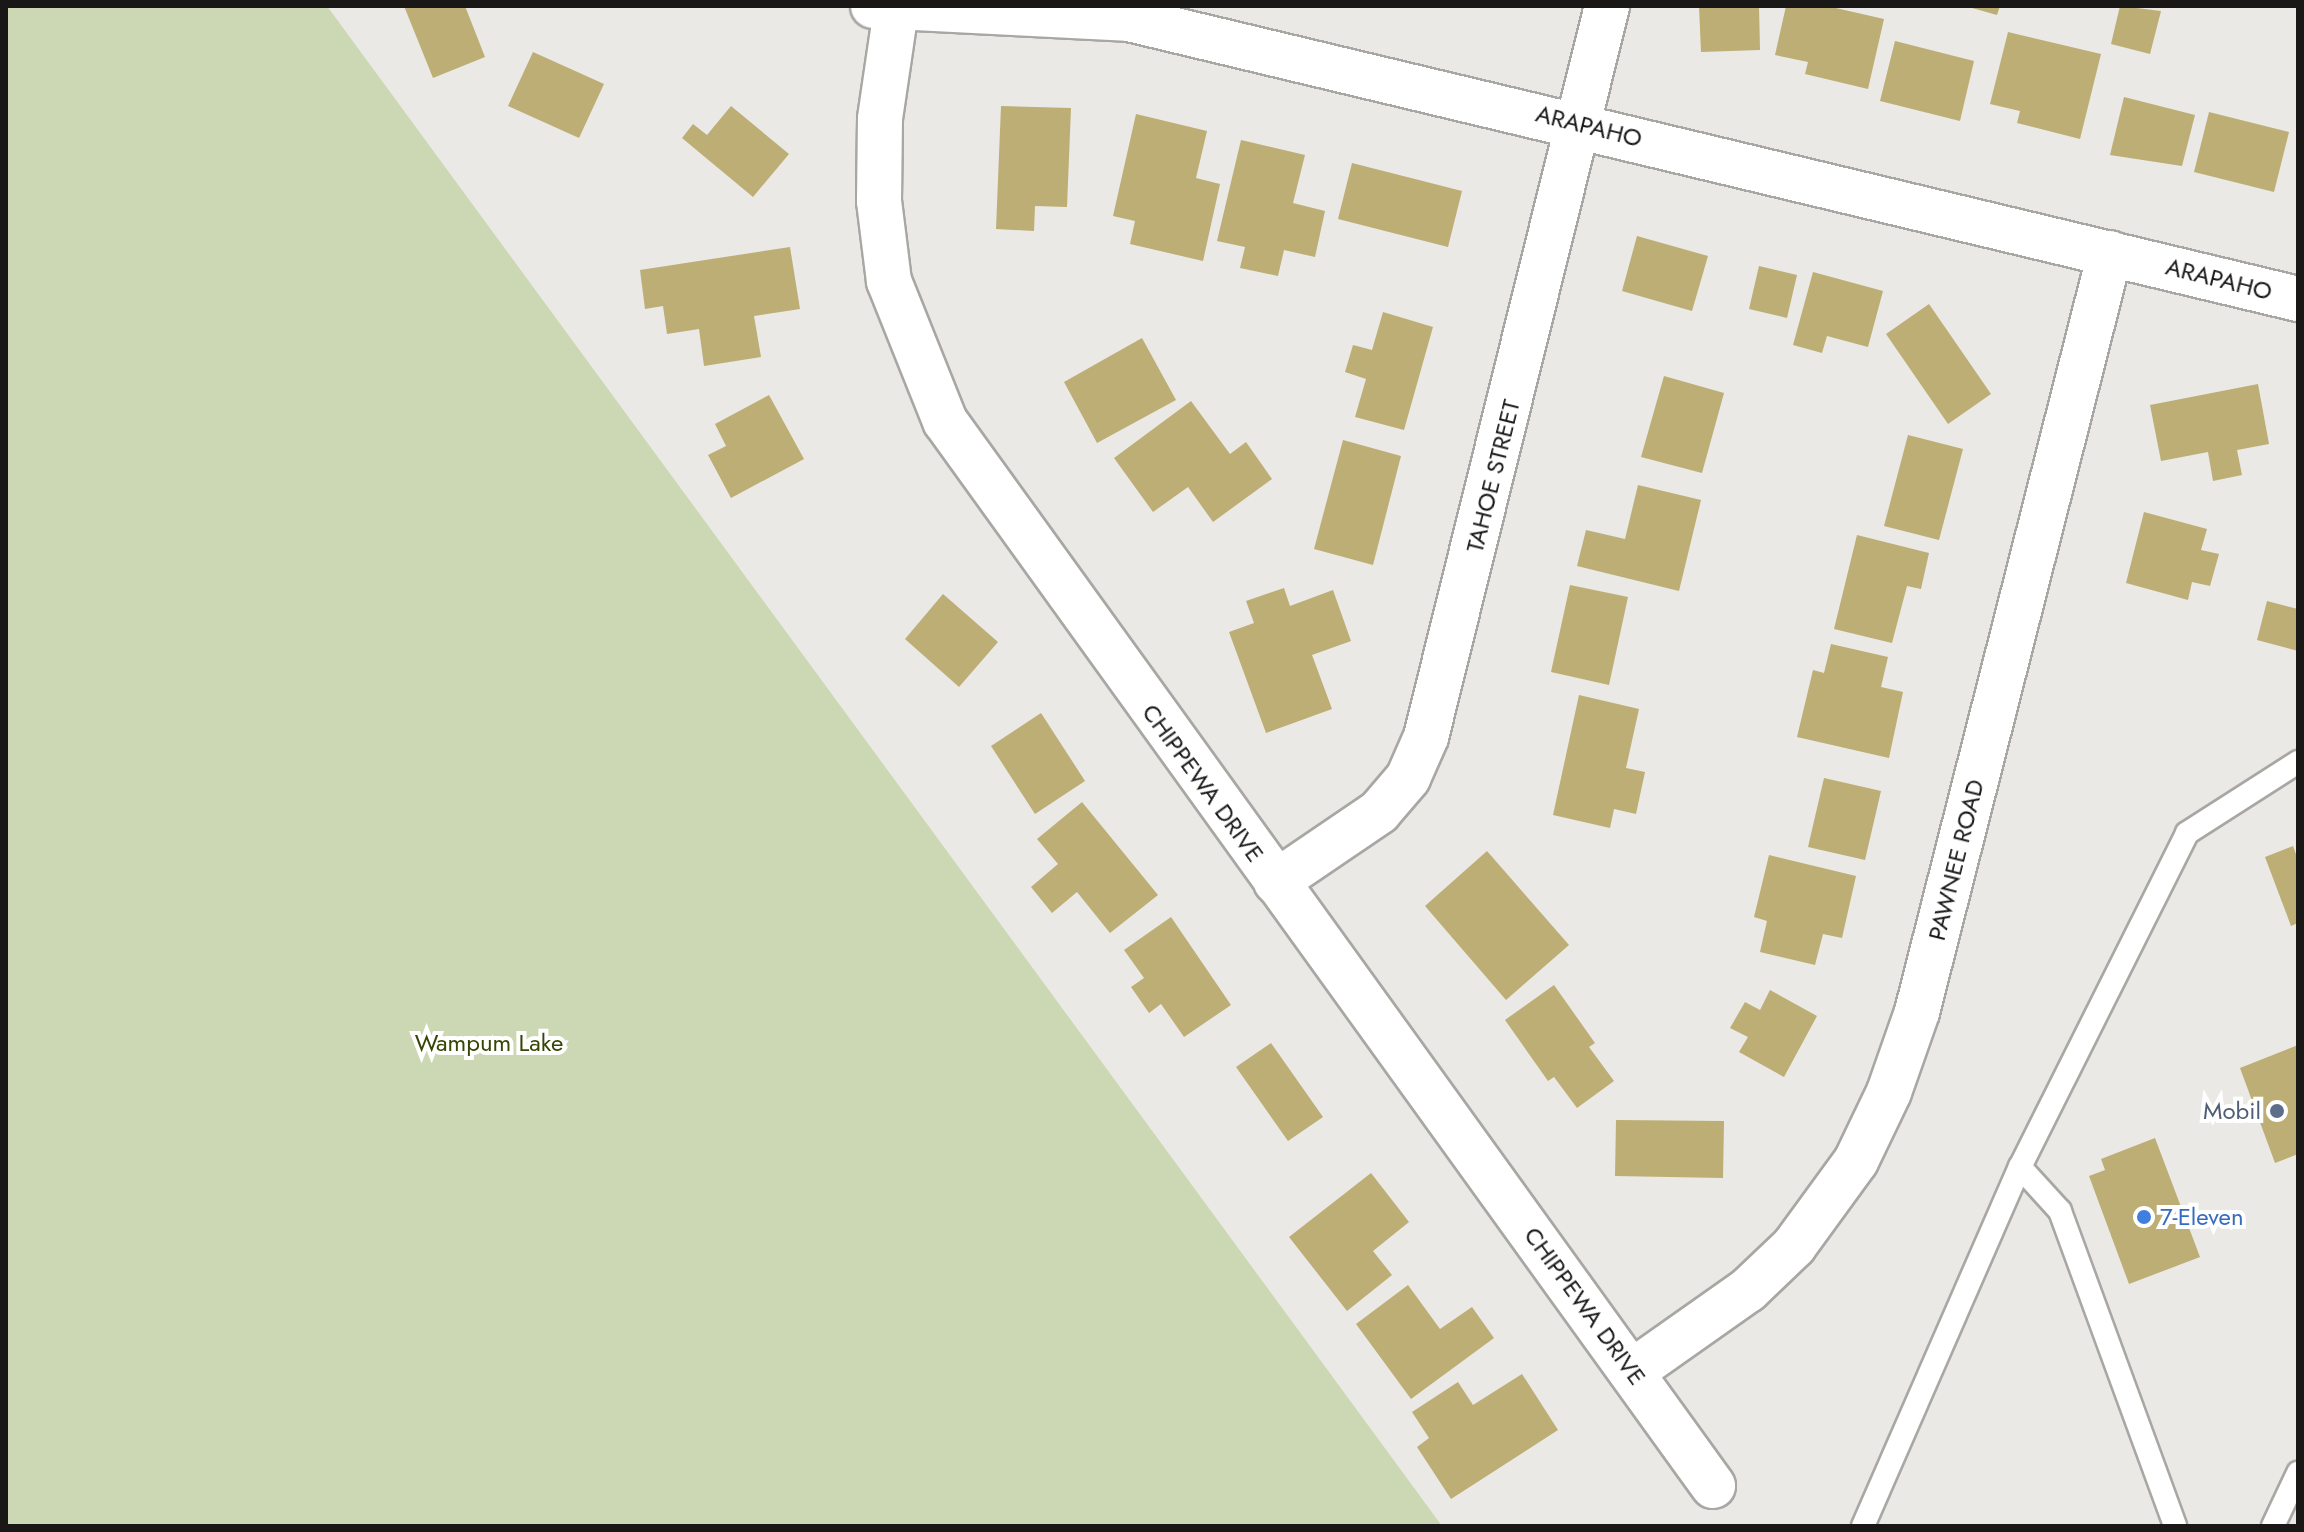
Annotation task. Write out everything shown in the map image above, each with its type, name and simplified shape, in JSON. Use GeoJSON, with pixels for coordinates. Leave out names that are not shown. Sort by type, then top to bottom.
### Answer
{"type":"FeatureCollection","features":[{"type":"Feature","properties":{"kind":"street","name":"TAHOE STREET"},"geometry":{"type":"LineString","coordinates":[[1276,882],[1379,812],[1408,778],[1426,737],[1607,6]]}},
{"type":"Feature","properties":{"kind":"street","name":"ARAPAHO"},"geometry":{"type":"LineString","coordinates":[[885,8],[1129,19],[1579,124],[2298,299]]}},
{"type":"Feature","properties":{"kind":"street","name":"CHIPPEWA DRIVE"},"geometry":{"type":"LineString","coordinates":[[885,8],[879,201],[889,281],[914,352],[945,421],[985,482],[1633,1371],[1713,1486]]}},
{"type":"Feature","properties":{"kind":"street","name":"PAWNEE ROAD"},"geometry":{"type":"LineString","coordinates":[[1633,1371],[1748,1290],[1794,1246],[1856,1161],[1889,1092],[1917,1012],[2110,253]]}},
{"type":"Feature","properties":{"kind":"lane"},"geometry":{"type":"LineString","coordinates":[[1863,1526],[2020,1167],[2187,833],[2298,762]]}},
{"type":"Feature","properties":{"kind":"lane"},"geometry":{"type":"LineString","coordinates":[[2020,1167],[2060,1211],[2175,1526]]}},
{"type":"Feature","properties":{"kind":"lane"},"geometry":{"type":"LineString","coordinates":[[2273,1526],[2298,1473]]}},
{"type":"Feature","properties":{"kind":"green space","name":"Wampum Lake"},"geometry":{"type":"Polygon","coordinates":[[[6,6],[327,6],[1442,1526],[6,1526],[6,6]]]}},
{"type":"Feature","properties":{"kind":"building"},"geometry":{"type":"Polygon","coordinates":[[[404,6],[465,6],[485,57],[433,78],[404,6]]]}},
{"type":"Feature","properties":{"kind":"building"},"geometry":{"type":"Polygon","coordinates":[[[1699,6],[1759,6],[1760,50],[1701,52],[1699,6]]]}},
{"type":"Feature","properties":{"kind":"building"},"geometry":{"type":"Polygon","coordinates":[[[1786,6],[1827,6],[1884,19],[1868,89],[1805,74],[1808,62],[1775,55],[1786,6]]]}},
{"type":"Feature","properties":{"kind":"building"},"geometry":{"type":"Polygon","coordinates":[[[1965,6],[2000,6],[1997,15],[1965,6]]]}},
{"type":"Feature","properties":{"kind":"building"},"geometry":{"type":"Polygon","coordinates":[[[2120,6],[2161,11],[2150,54],[2111,44],[2120,6]]]}},
{"type":"Feature","properties":{"kind":"building"},"geometry":{"type":"Polygon","coordinates":[[[2008,32],[2101,54],[2080,139],[2017,123],[2020,111],[1990,104],[2008,32]]]}},
{"type":"Feature","properties":{"kind":"building"},"geometry":{"type":"Polygon","coordinates":[[[1895,41],[1974,61],[1960,121],[1880,101],[1895,41]]]}},
{"type":"Feature","properties":{"kind":"building"},"geometry":{"type":"Polygon","coordinates":[[[533,52],[604,84],[579,138],[508,106],[533,52]]]}},
{"type":"Feature","properties":{"kind":"building"},"geometry":{"type":"Polygon","coordinates":[[[2124,97],[2195,115],[2182,166],[2110,155],[2124,97]]]}},
{"type":"Feature","properties":{"kind":"building"},"geometry":{"type":"Polygon","coordinates":[[[731,106],[789,154],[753,197],[682,138],[693,124],[707,135],[731,106]]]}},
{"type":"Feature","properties":{"kind":"building"},"geometry":{"type":"Polygon","coordinates":[[[1001,106],[1071,108],[1067,207],[1035,206],[1034,231],[996,229],[1001,106]]]}},
{"type":"Feature","properties":{"kind":"building"},"geometry":{"type":"Polygon","coordinates":[[[2209,112],[2289,132],[2274,192],[2194,172],[2209,112]]]}},
{"type":"Feature","properties":{"kind":"building"},"geometry":{"type":"Polygon","coordinates":[[[1136,114],[1207,131],[1196,178],[1220,184],[1203,261],[1130,244],[1135,221],[1113,216],[1136,114]]]}},
{"type":"Feature","properties":{"kind":"building"},"geometry":{"type":"Polygon","coordinates":[[[1241,140],[1305,155],[1293,203],[1325,211],[1315,257],[1284,250],[1278,276],[1240,268],[1245,247],[1217,241],[1241,140]]]}},
{"type":"Feature","properties":{"kind":"building"},"geometry":{"type":"Polygon","coordinates":[[[1352,163],[1462,191],[1448,247],[1338,219],[1352,163]]]}},
{"type":"Feature","properties":{"kind":"building"},"geometry":{"type":"Polygon","coordinates":[[[1637,236],[1708,256],[1692,311],[1622,291],[1637,236]]]}},
{"type":"Feature","properties":{"kind":"building"},"geometry":{"type":"Polygon","coordinates":[[[790,247],[800,309],[754,316],[761,357],[704,366],[699,329],[667,334],[663,306],[645,309],[640,270],[790,247]]]}},
{"type":"Feature","properties":{"kind":"building"},"geometry":{"type":"Polygon","coordinates":[[[1759,266],[1797,275],[1787,318],[1749,309],[1759,266]]]}},
{"type":"Feature","properties":{"kind":"building"},"geometry":{"type":"Polygon","coordinates":[[[1813,272],[1883,291],[1868,347],[1827,336],[1822,353],[1793,345],[1813,272]]]}},
{"type":"Feature","properties":{"kind":"building"},"geometry":{"type":"Polygon","coordinates":[[[1929,304],[1991,394],[1948,424],[1886,334],[1929,304]]]}},
{"type":"Feature","properties":{"kind":"building"},"geometry":{"type":"Polygon","coordinates":[[[1383,312],[1433,327],[1404,430],[1355,417],[1366,379],[1345,372],[1353,345],[1372,350],[1383,312]]]}},
{"type":"Feature","properties":{"kind":"building"},"geometry":{"type":"Polygon","coordinates":[[[1142,338],[1176,400],[1097,443],[1064,382],[1142,338]]]}},
{"type":"Feature","properties":{"kind":"building"},"geometry":{"type":"Polygon","coordinates":[[[1664,376],[1724,393],[1702,473],[1641,457],[1664,376]]]}},
{"type":"Feature","properties":{"kind":"building"},"geometry":{"type":"Polygon","coordinates":[[[2258,384],[2269,444],[2237,450],[2242,475],[2213,481],[2208,452],[2161,461],[2150,405],[2258,384]]]}},
{"type":"Feature","properties":{"kind":"building"},"geometry":{"type":"Polygon","coordinates":[[[769,395],[804,459],[731,498],[708,455],[726,446],[715,424],[769,395]]]}},
{"type":"Feature","properties":{"kind":"building"},"geometry":{"type":"Polygon","coordinates":[[[1191,401],[1230,454],[1246,442],[1272,479],[1213,522],[1188,487],[1153,512],[1114,458],[1191,401]]]}},
{"type":"Feature","properties":{"kind":"building"},"geometry":{"type":"Polygon","coordinates":[[[1908,435],[1963,449],[1939,540],[1884,526],[1908,435]]]}},
{"type":"Feature","properties":{"kind":"building"},"geometry":{"type":"Polygon","coordinates":[[[1343,440],[1401,456],[1373,565],[1314,549],[1343,440]]]}},
{"type":"Feature","properties":{"kind":"building"},"geometry":{"type":"Polygon","coordinates":[[[1638,485],[1701,500],[1679,591],[1577,566],[1586,530],[1625,539],[1638,485]]]}},
{"type":"Feature","properties":{"kind":"building"},"geometry":{"type":"Polygon","coordinates":[[[2144,512],[2207,529],[2201,550],[2219,554],[2210,586],[2192,582],[2188,600],[2126,583],[2144,512]]]}},
{"type":"Feature","properties":{"kind":"building"},"geometry":{"type":"Polygon","coordinates":[[[1857,535],[1929,553],[1921,589],[1907,586],[1892,643],[1834,629],[1857,535]]]}},
{"type":"Feature","properties":{"kind":"building"},"geometry":{"type":"Polygon","coordinates":[[[1570,585],[1628,597],[1609,685],[1551,672],[1570,585]]]}},
{"type":"Feature","properties":{"kind":"building"},"geometry":{"type":"Polygon","coordinates":[[[1284,588],[1290,606],[1333,590],[1351,641],[1312,655],[1332,709],[1266,733],[1229,632],[1254,623],[1246,601],[1284,588]]]}},
{"type":"Feature","properties":{"kind":"building"},"geometry":{"type":"Polygon","coordinates":[[[943,594],[998,642],[959,687],[905,639],[943,594]]]}},
{"type":"Feature","properties":{"kind":"building"},"geometry":{"type":"Polygon","coordinates":[[[2267,601],[2298,609],[2298,651],[2257,640],[2267,601]]]}},
{"type":"Feature","properties":{"kind":"building"},"geometry":{"type":"Polygon","coordinates":[[[1831,644],[1888,657],[1881,687],[1903,692],[1889,758],[1797,737],[1813,670],[1824,673],[1831,644]]]}},
{"type":"Feature","properties":{"kind":"building"},"geometry":{"type":"Polygon","coordinates":[[[1579,695],[1639,709],[1626,768],[1645,772],[1636,814],[1614,809],[1610,828],[1553,815],[1579,695]]]}},
{"type":"Feature","properties":{"kind":"building"},"geometry":{"type":"Polygon","coordinates":[[[1041,713],[1085,781],[1035,814],[991,746],[1041,713]]]}},
{"type":"Feature","properties":{"kind":"building"},"geometry":{"type":"Polygon","coordinates":[[[1824,778],[1881,791],[1865,860],[1808,847],[1824,778]]]}},
{"type":"Feature","properties":{"kind":"building"},"geometry":{"type":"Polygon","coordinates":[[[1082,802],[1158,895],[1110,933],[1077,892],[1052,913],[1031,887],[1058,864],[1037,839],[1082,802]]]}},
{"type":"Feature","properties":{"kind":"building"},"geometry":{"type":"Polygon","coordinates":[[[2293,846],[2298,860],[2298,923],[2291,926],[2265,857],[2293,846]]]}},
{"type":"Feature","properties":{"kind":"building"},"geometry":{"type":"Polygon","coordinates":[[[1487,851],[1569,945],[1506,1000],[1425,906],[1487,851]]]}},
{"type":"Feature","properties":{"kind":"building"},"geometry":{"type":"Polygon","coordinates":[[[1769,855],[1856,876],[1842,938],[1823,934],[1815,965],[1760,952],[1767,921],[1754,917],[1769,855]]]}},
{"type":"Feature","properties":{"kind":"building"},"geometry":{"type":"Polygon","coordinates":[[[1171,917],[1231,1005],[1184,1037],[1161,1004],[1149,1013],[1131,987],[1144,978],[1124,950],[1171,917]]]}},
{"type":"Feature","properties":{"kind":"building"},"geometry":{"type":"Polygon","coordinates":[[[1554,985],[1595,1043],[1589,1047],[1614,1081],[1577,1108],[1554,1077],[1548,1081],[1505,1020],[1554,985]]]}},
{"type":"Feature","properties":{"kind":"building"},"geometry":{"type":"Polygon","coordinates":[[[1770,990],[1817,1016],[1784,1077],[1739,1052],[1748,1037],[1730,1028],[1745,1002],[1760,1010],[1770,990]]]}},
{"type":"Feature","properties":{"kind":"building"},"geometry":{"type":"Polygon","coordinates":[[[1271,1043],[1323,1117],[1288,1141],[1236,1067],[1271,1043]]]}},
{"type":"Feature","properties":{"kind":"building","name":"Mobil"},"geometry":{"type":"Polygon","coordinates":[[[2298,1045],[2298,1154],[2275,1163],[2240,1068],[2298,1045]]]}},
{"type":"Feature","properties":{"kind":"building"},"geometry":{"type":"Polygon","coordinates":[[[1616,1120],[1724,1121],[1723,1178],[1615,1176],[1616,1120]]]}},
{"type":"Feature","properties":{"kind":"building","name":"7-Eleven"},"geometry":{"type":"Polygon","coordinates":[[[2155,1138],[2200,1257],[2129,1284],[2089,1176],[2105,1170],[2101,1159],[2155,1138]]]}},
{"type":"Feature","properties":{"kind":"building"},"geometry":{"type":"Polygon","coordinates":[[[1371,1173],[1409,1222],[1373,1251],[1392,1275],[1347,1311],[1289,1237],[1371,1173]]]}},
{"type":"Feature","properties":{"kind":"building"},"geometry":{"type":"Polygon","coordinates":[[[1408,1285],[1440,1329],[1472,1307],[1494,1338],[1411,1399],[1356,1324],[1408,1285]]]}},
{"type":"Feature","properties":{"kind":"building"},"geometry":{"type":"Polygon","coordinates":[[[1522,1374],[1558,1430],[1451,1499],[1417,1447],[1429,1438],[1412,1412],[1458,1382],[1473,1405],[1522,1374]]]}},
{"type":"Feature","properties":{"kind":"place","name":"Mobil"},"geometry":{"type":"Point","coordinates":[2277,1111]}},
{"type":"Feature","properties":{"kind":"place","name":"7-Eleven"},"geometry":{"type":"Point","coordinates":[2144,1217]}}]}
